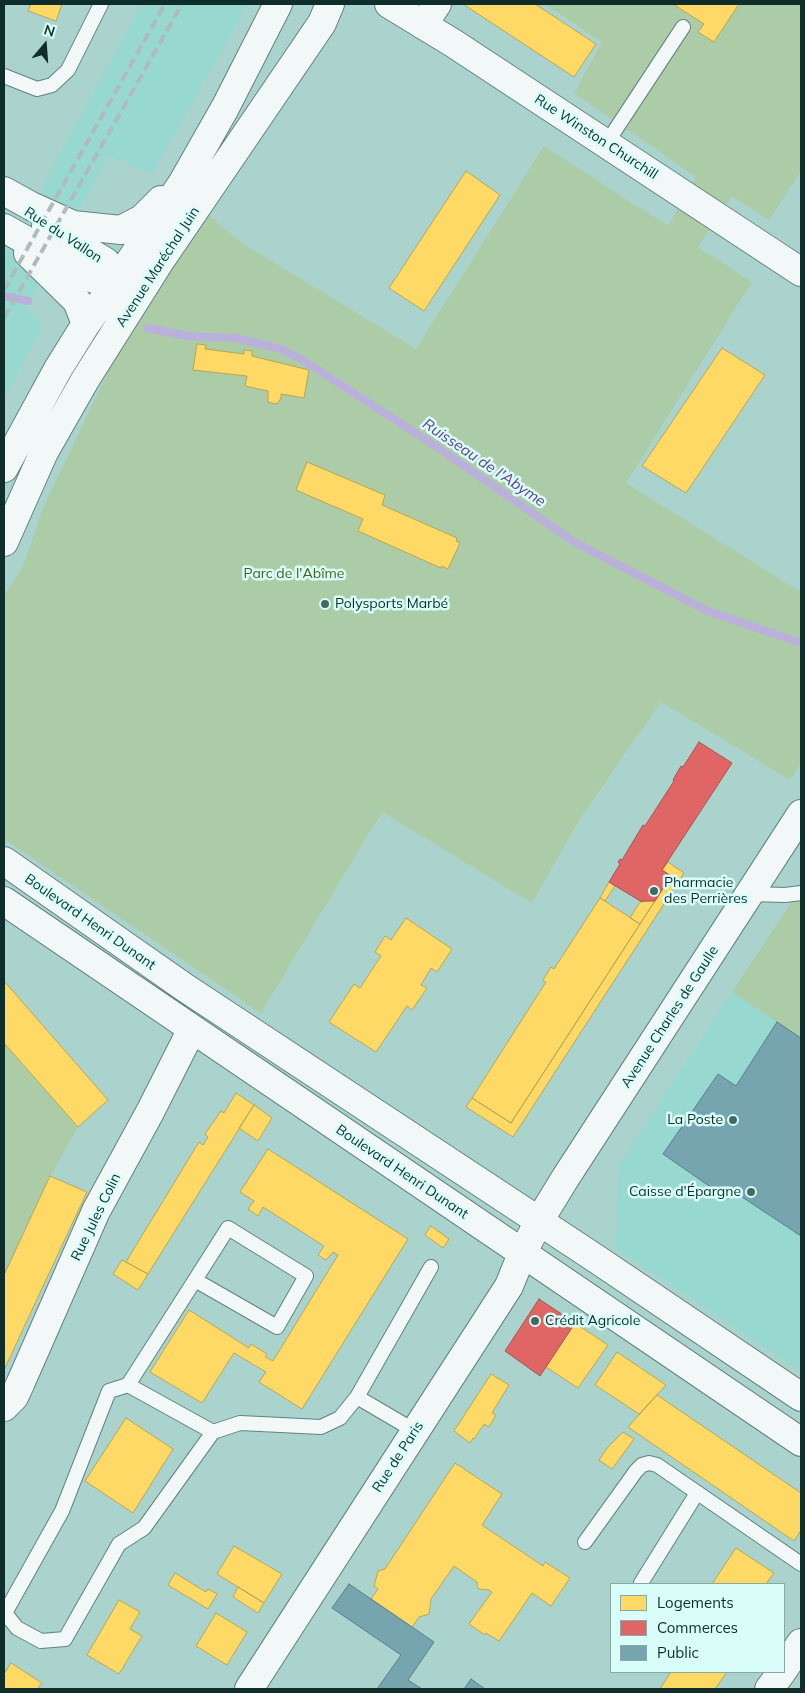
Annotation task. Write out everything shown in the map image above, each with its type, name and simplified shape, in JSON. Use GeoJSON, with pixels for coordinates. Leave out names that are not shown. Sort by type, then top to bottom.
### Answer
{"type":"FeatureCollection","features":[{"type":"Feature","properties":{"kind":"street","name":"Avenue Maréchal Juin"},"geometry":{"type":"LineString","coordinates":[[4,468],[58,369],[86,324],[183,182],[225,108],[278,4]]}},
{"type":"Feature","properties":{"kind":"street","name":"Avenue Maréchal Juin"},"geometry":{"type":"LineString","coordinates":[[4,542],[44,452],[85,380],[160,261],[322,23],[330,4]]}},
{"type":"Feature","properties":{"kind":"street","name":"Rue Winston Churchill"},"geometry":{"type":"LineString","coordinates":[[389,4],[430,14],[606,144],[801,272]]}},
{"type":"Feature","properties":{"kind":"street","name":"Rue du Vallon"},"geometry":{"type":"LineString","coordinates":[[4,192],[73,225],[121,230],[142,219],[183,182]]}},
{"type":"Feature","properties":{"kind":"street","name":"Rue du Vallon"},"geometry":{"type":"LineString","coordinates":[[4,192],[43,224],[106,262],[116,282],[116,331]]}},
{"type":"Feature","properties":{"kind":"street","name":"Rue du Vallon"},"geometry":{"type":"LineString","coordinates":[[4,229],[94,279],[116,282]]}},
{"type":"Feature","properties":{"kind":"street","name":"Rue du Vallon"},"geometry":{"type":"LineString","coordinates":[[4,229],[77,302],[86,324]]}},
{"type":"Feature","properties":{"kind":"street"},"geometry":{"type":"LineString","coordinates":[[116,282],[160,261]]}},
{"type":"Feature","properties":{"kind":"street","name":"Avenue Charles de Gaulle"},"geometry":{"type":"LineString","coordinates":[[539,1221],[801,814]]}},
{"type":"Feature","properties":{"kind":"street","name":"Boulevard Henri Dunant"},"geometry":{"type":"LineString","coordinates":[[4,861],[184,987],[539,1221],[801,1398]]}},
{"type":"Feature","properties":{"kind":"street","name":"Boulevard Henri Dunant"},"geometry":{"type":"LineString","coordinates":[[4,901],[801,1442]]}},
{"type":"Feature","properties":{"kind":"street","name":"Rue Jules Colin"},"geometry":{"type":"LineString","coordinates":[[4,1407],[14,1397],[96,1211],[150,1112],[192,1029]]}},
{"type":"Feature","properties":{"kind":"street","name":"Rue de Paris"},"geometry":{"type":"LineString","coordinates":[[249,1689],[509,1286],[522,1254],[539,1221]]}},
{"type":"Feature","properties":{"kind":"street"},"geometry":{"type":"LineString","coordinates":[[769,1689],[782,1673]]}},
{"type":"Feature","properties":{"kind":"lane"},"geometry":{"type":"LineString","coordinates":[[4,76],[37,89],[52,85],[68,70],[101,4]]}},
{"type":"Feature","properties":{"kind":"lane"},"geometry":{"type":"LineString","coordinates":[[606,144],[683,27]]}},
{"type":"Feature","properties":{"kind":"lane"},"geometry":{"type":"LineString","coordinates":[[750,894],[785,895],[801,892]]}},
{"type":"Feature","properties":{"kind":"lane"},"geometry":{"type":"LineString","coordinates":[[195,1280],[277,1327],[306,1276],[228,1228],[128,1385],[109,1391],[62,1511],[5,1613],[17,1628],[41,1641],[65,1639],[119,1544],[144,1528],[213,1432],[240,1423],[321,1427],[340,1418],[358,1396],[431,1266]]}},
{"type":"Feature","properties":{"kind":"lane"},"geometry":{"type":"LineString","coordinates":[[128,1385],[213,1432]]}},
{"type":"Feature","properties":{"kind":"lane"},"geometry":{"type":"LineString","coordinates":[[358,1396],[415,1431]]}},
{"type":"Feature","properties":{"kind":"lane"},"geometry":{"type":"LineString","coordinates":[[586,1542],[636,1471],[642,1465],[649,1464],[657,1465],[801,1564]]}},
{"type":"Feature","properties":{"kind":"lane"},"geometry":{"type":"LineString","coordinates":[[641,1583],[697,1493]]}},
{"type":"Feature","properties":{"kind":"shaded area"},"geometry":{"type":"Polygon","coordinates":[[[142,4],[248,4],[152,174],[109,155],[26,309],[44,324],[4,399],[4,262],[73,129],[142,4]]]}},
{"type":"Feature","properties":{"kind":"shaded area"},"geometry":{"type":"Polygon","coordinates":[[[732,992],[801,1037],[801,1371],[616,1249],[619,1165],[732,992]]]}},
{"type":"Feature","properties":{"kind":"green space","name":"Parc de l'Abîme"},"geometry":{"type":"Polygon","coordinates":[[[545,4],[801,4],[801,171],[769,220],[732,196],[698,247],[752,282],[626,483],[801,592],[801,763],[790,780],[661,702],[581,817],[532,903],[382,812],[261,1013],[4,839],[4,596],[23,566],[43,508],[116,355],[197,206],[242,243],[416,349],[544,146],[668,226],[696,177],[574,93],[602,42],[545,4]]]}},
{"type":"Feature","properties":{"kind":"green space"},"geometry":{"type":"Polygon","coordinates":[[[801,900],[801,1038],[732,992],[792,901],[801,900]]]}},
{"type":"Feature","properties":{"kind":"green space"},"geometry":{"type":"Polygon","coordinates":[[[4,1043],[78,1127],[50,1176],[4,1275],[4,1043]]]}},
{"type":"Feature","properties":{"kind":"building: Logements"},"geometry":{"type":"Polygon","coordinates":[[[31,4],[62,4],[56,21],[28,11],[31,4]]]}},
{"type":"Feature","properties":{"kind":"building: Logements"},"geometry":{"type":"Polygon","coordinates":[[[463,4],[535,4],[596,44],[574,77],[463,4]]]}},
{"type":"Feature","properties":{"kind":"building: Logements"},"geometry":{"type":"Polygon","coordinates":[[[673,4],[739,4],[714,42],[698,32],[704,24],[673,4]]]}},
{"type":"Feature","properties":{"kind":"building: Logements"},"geometry":{"type":"Polygon","coordinates":[[[466,171],[500,195],[424,311],[389,288],[466,171]]]}},
{"type":"Feature","properties":{"kind":"building: Logements"},"geometry":{"type":"Polygon","coordinates":[[[197,344],[206,345],[205,349],[244,354],[244,350],[252,351],[252,356],[309,370],[304,398],[281,394],[277,404],[268,402],[268,391],[245,386],[247,376],[193,370],[197,344]]]}},
{"type":"Feature","properties":{"kind":"building: Logements"},"geometry":{"type":"Polygon","coordinates":[[[722,348],[765,375],[686,493],[642,466],[722,348]]]}},
{"type":"Feature","properties":{"kind":"building: Logements"},"geometry":{"type":"Polygon","coordinates":[[[307,462],[385,495],[382,505],[457,538],[456,541],[460,543],[448,569],[442,566],[441,568],[358,531],[363,519],[296,490],[307,462]]]}},
{"type":"Feature","properties":{"kind":"building: Logements"},"geometry":{"type":"Polygon","coordinates":[[[668,862],[684,873],[513,1137],[466,1107],[472,1098],[511,1123],[671,876],[662,870],[668,862]]]}},
{"type":"Feature","properties":{"kind":"building: Logements"},"geometry":{"type":"Polygon","coordinates":[[[609,882],[615,886],[605,901],[600,898],[609,882]]]}},
{"type":"Feature","properties":{"kind":"building: Logements"},"geometry":{"type":"Polygon","coordinates":[[[600,898],[640,924],[511,1123],[472,1098],[546,982],[543,980],[551,967],[554,969],[600,898]]]}},
{"type":"Feature","properties":{"kind":"building: Logements"},"geometry":{"type":"Polygon","coordinates":[[[654,900],[640,924],[630,918],[640,902],[654,900]]]}},
{"type":"Feature","properties":{"kind":"building: Logements"},"geometry":{"type":"Polygon","coordinates":[[[406,918],[452,949],[437,972],[431,968],[421,985],[427,988],[412,1010],[407,1006],[376,1052],[329,1022],[354,984],[360,988],[381,956],[375,952],[385,936],[391,940],[406,918]]]}},
{"type":"Feature","properties":{"kind":"building: Logements"},"geometry":{"type":"Polygon","coordinates":[[[4,981],[108,1100],[78,1127],[4,1043],[4,981]]]}},
{"type":"Feature","properties":{"kind":"building: Logements"},"geometry":{"type":"Polygon","coordinates":[[[236,1093],[254,1105],[148,1274],[126,1262],[199,1142],[203,1145],[208,1137],[205,1134],[221,1111],[224,1113],[236,1093]]]}},
{"type":"Feature","properties":{"kind":"building: Logements"},"geometry":{"type":"Polygon","coordinates":[[[254,1105],[272,1118],[258,1141],[239,1128],[254,1105]]]}},
{"type":"Feature","properties":{"kind":"building: Logements"},"geometry":{"type":"Polygon","coordinates":[[[268,1149],[408,1239],[302,1409],[259,1382],[266,1372],[234,1353],[202,1403],[150,1372],[189,1310],[249,1348],[251,1344],[267,1354],[265,1357],[273,1361],[338,1255],[333,1252],[326,1260],[318,1255],[324,1246],[263,1207],[258,1216],[248,1209],[254,1201],[240,1192],[268,1149]]]}},
{"type":"Feature","properties":{"kind":"building: Logements"},"geometry":{"type":"Polygon","coordinates":[[[50,1176],[87,1192],[4,1370],[4,1275],[50,1176]]]}},
{"type":"Feature","properties":{"kind":"building: Logements"},"geometry":{"type":"Polygon","coordinates":[[[431,1226],[449,1239],[443,1248],[425,1235],[431,1226]]]}},
{"type":"Feature","properties":{"kind":"building: Logements"},"geometry":{"type":"Polygon","coordinates":[[[122,1260],[148,1274],[138,1290],[113,1274],[122,1260]]]}},
{"type":"Feature","properties":{"kind":"building: Logements"},"geometry":{"type":"Polygon","coordinates":[[[575,1323],[608,1345],[578,1388],[546,1367],[575,1323]]]}},
{"type":"Feature","properties":{"kind":"building: Logements"},"geometry":{"type":"Polygon","coordinates":[[[617,1352],[666,1385],[639,1414],[595,1385],[617,1352]]]}},
{"type":"Feature","properties":{"kind":"building: Logements"},"geometry":{"type":"Polygon","coordinates":[[[491,1374],[509,1385],[492,1413],[496,1415],[489,1427],[484,1424],[470,1443],[454,1431],[491,1374]]]}},
{"type":"Feature","properties":{"kind":"building: Logements"},"geometry":{"type":"Polygon","coordinates":[[[657,1395],[801,1493],[801,1530],[794,1541],[628,1427],[657,1395]]]}},
{"type":"Feature","properties":{"kind":"building: Logements"},"geometry":{"type":"Polygon","coordinates":[[[126,1418],[173,1449],[133,1513],[85,1481],[126,1418]]]}},
{"type":"Feature","properties":{"kind":"building: Logements"},"geometry":{"type":"Polygon","coordinates":[[[623,1432],[634,1439],[612,1469],[599,1460],[608,1447],[623,1432]]]}},
{"type":"Feature","properties":{"kind":"building: Logements"},"geometry":{"type":"Polygon","coordinates":[[[455,1463],[502,1494],[482,1525],[543,1566],[545,1562],[570,1578],[551,1606],[532,1593],[499,1641],[486,1633],[485,1635],[469,1624],[492,1592],[479,1589],[477,1582],[454,1566],[431,1599],[429,1614],[419,1617],[412,1627],[371,1599],[378,1589],[374,1586],[378,1571],[385,1569],[455,1463]]]}},
{"type":"Feature","properties":{"kind":"building: Logements"},"geometry":{"type":"Polygon","coordinates":[[[234,1546],[282,1574],[264,1603],[217,1574],[234,1546]]]}},
{"type":"Feature","properties":{"kind":"building: Logements"},"geometry":{"type":"Polygon","coordinates":[[[736,1548],[774,1573],[767,1583],[713,1583],[736,1548]]]}},
{"type":"Feature","properties":{"kind":"building: Logements"},"geometry":{"type":"Polygon","coordinates":[[[175,1573],[206,1592],[208,1589],[217,1594],[208,1609],[168,1585],[175,1573]]]}},
{"type":"Feature","properties":{"kind":"building: Logements"},"geometry":{"type":"Polygon","coordinates":[[[238,1587],[264,1603],[258,1613],[233,1597],[238,1587]]]}},
{"type":"Feature","properties":{"kind":"building: Logements"},"geometry":{"type":"Polygon","coordinates":[[[119,1600],[140,1612],[130,1629],[142,1636],[119,1674],[87,1655],[119,1600]]]}},
{"type":"Feature","properties":{"kind":"building: Logements"},"geometry":{"type":"Polygon","coordinates":[[[216,1613],[247,1632],[227,1665],[196,1646],[216,1613]]]}},
{"type":"Feature","properties":{"kind":"building: Logements"},"geometry":{"type":"Polygon","coordinates":[[[11,1663],[42,1683],[37,1689],[4,1689],[4,1674],[11,1663]]]}},
{"type":"Feature","properties":{"kind":"building: Logements"},"geometry":{"type":"Polygon","coordinates":[[[670,1673],[726,1673],[715,1689],[660,1689],[670,1673]]]}},
{"type":"Feature","properties":{"kind":"building: Commerces"},"geometry":{"type":"Polygon","coordinates":[[[699,742],[732,763],[662,870],[671,876],[655,901],[642,902],[609,882],[620,864],[618,862],[620,859],[622,860],[643,825],[645,826],[674,781],[681,766],[683,767],[699,742]]]}},
{"type":"Feature","properties":{"kind":"building: Commerces"},"geometry":{"type":"Polygon","coordinates":[[[539,1299],[575,1323],[540,1376],[505,1351],[539,1299]]]}},
{"type":"Feature","properties":{"kind":"building: Public"},"geometry":{"type":"Polygon","coordinates":[[[777,1022],[801,1038],[801,1236],[733,1191],[728,1199],[663,1154],[718,1074],[736,1086],[777,1022]]]}},
{"type":"Feature","properties":{"kind":"building: Public"},"geometry":{"type":"Polygon","coordinates":[[[349,1584],[434,1642],[408,1680],[422,1689],[377,1689],[401,1655],[332,1608],[349,1584]]]}},
{"type":"Feature","properties":{"kind":"building: Public"},"geometry":{"type":"Polygon","coordinates":[[[471,1679],[485,1689],[464,1689],[471,1679]]]}},
{"type":"Feature","properties":{"kind":"waterway","name":"Ruisseau de l'Abyme"},"geometry":{"type":"LineString","coordinates":[[4,296],[28,301]]}},
{"type":"Feature","properties":{"kind":"waterway","name":"Ruisseau de l'Abyme"},"geometry":{"type":"LineString","coordinates":[[148,328],[187,336],[236,338],[281,349],[301,359],[428,441],[576,543],[708,611],[801,643]]}},
{"type":"Feature","properties":{"kind":"railway"},"geometry":{"type":"LineString","coordinates":[[4,290],[165,4]]}},
{"type":"Feature","properties":{"kind":"railway"},"geometry":{"type":"LineString","coordinates":[[4,318],[182,4]]}},
{"type":"Feature","properties":{"kind":"place","name":"Polysports Marbé"},"geometry":{"type":"Point","coordinates":[325,604]}},
{"type":"Feature","properties":{"kind":"place","name":"Pharmacie des Perrières"},"geometry":{"type":"Point","coordinates":[654,891]}},
{"type":"Feature","properties":{"kind":"place","name":"La Poste"},"geometry":{"type":"Point","coordinates":[733,1120]}},
{"type":"Feature","properties":{"kind":"place","name":"Caisse d'Épargne"},"geometry":{"type":"Point","coordinates":[751,1192]}},
{"type":"Feature","properties":{"kind":"place","name":"Crédit Agricole"},"geometry":{"type":"Point","coordinates":[535,1321]}}]}
